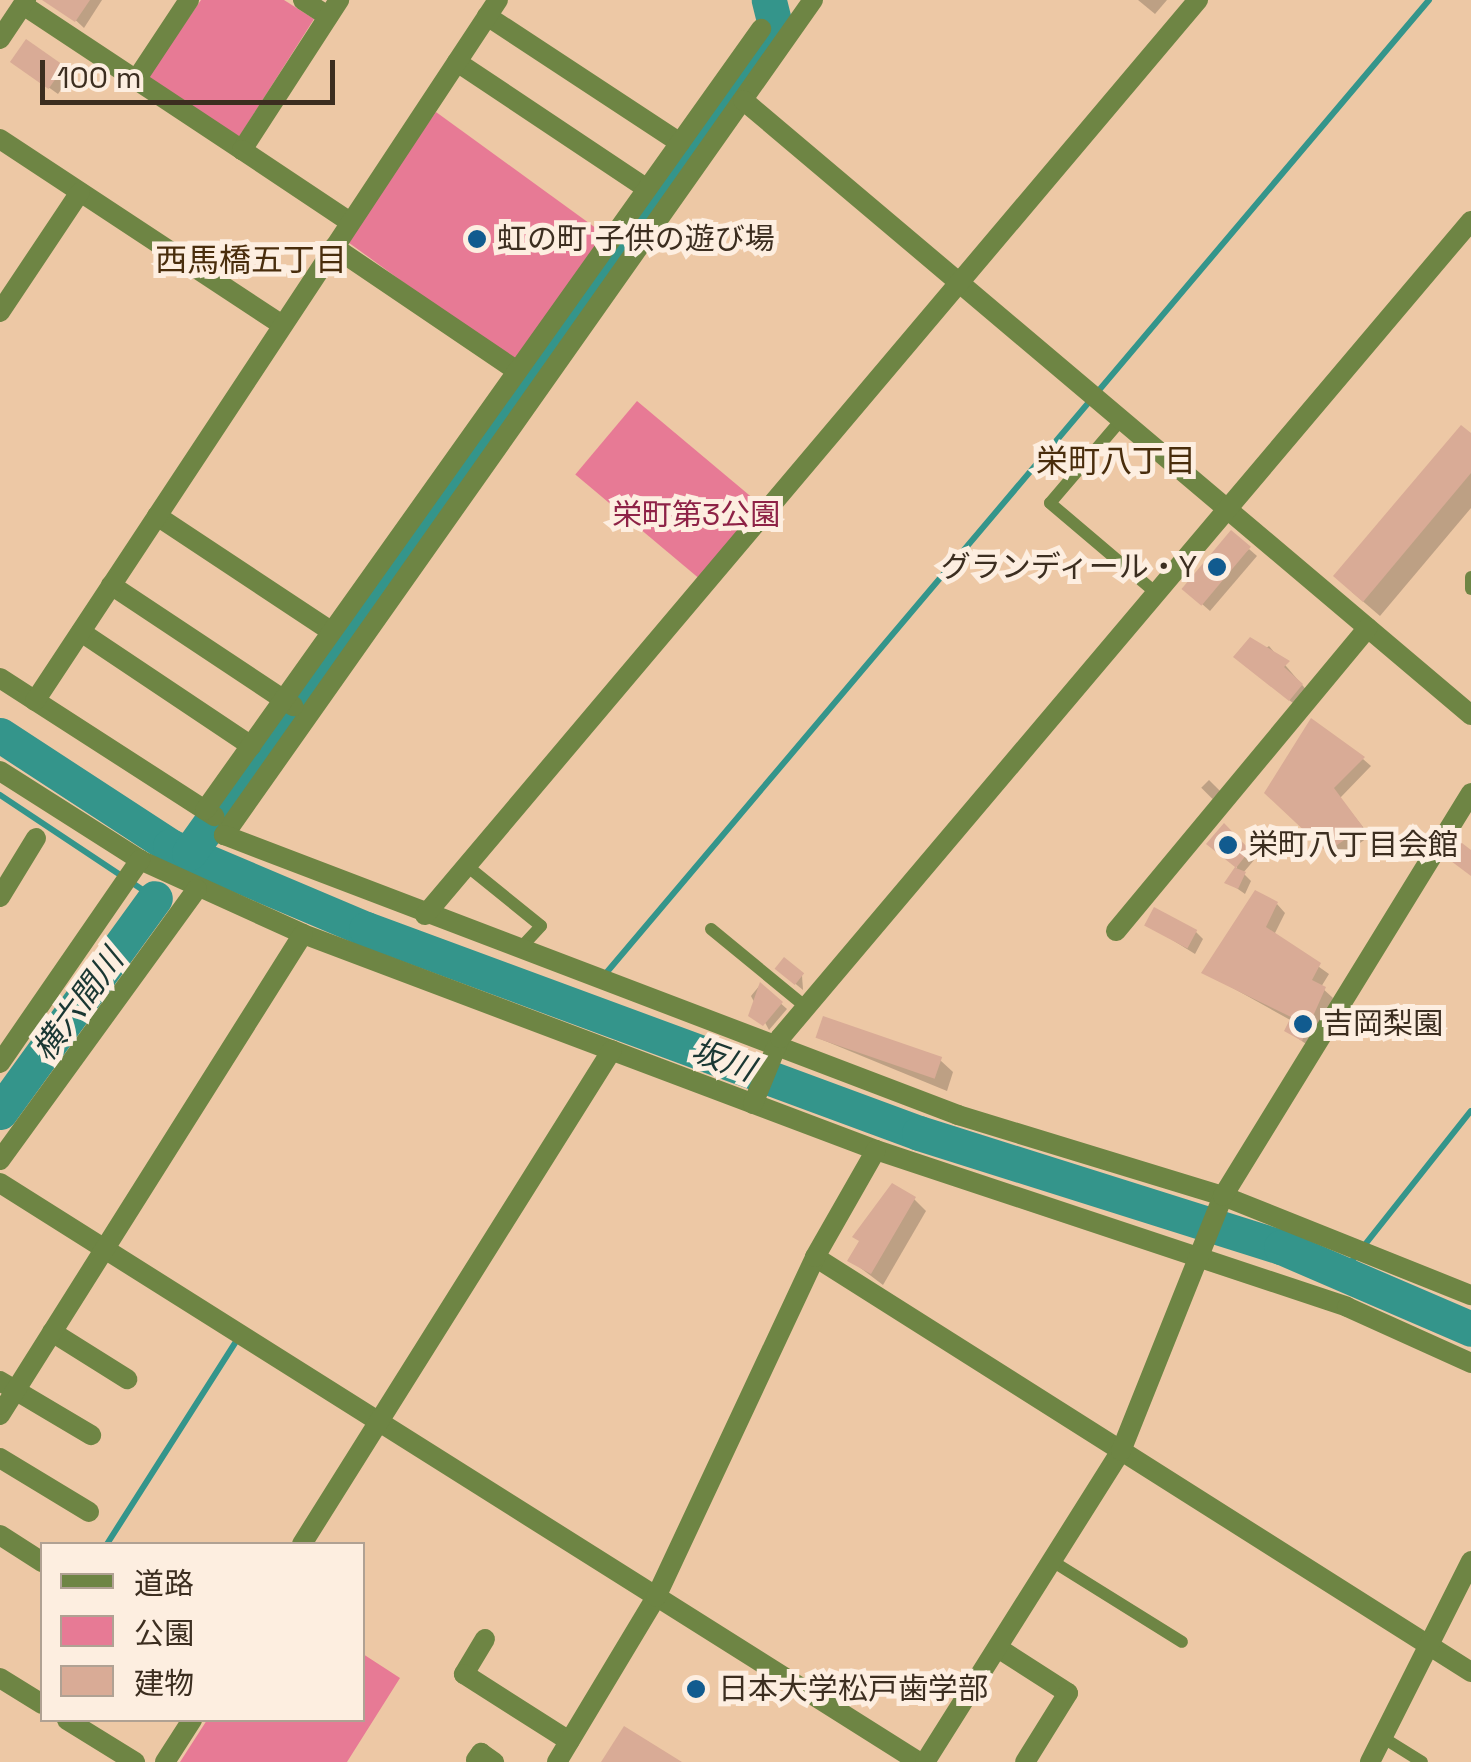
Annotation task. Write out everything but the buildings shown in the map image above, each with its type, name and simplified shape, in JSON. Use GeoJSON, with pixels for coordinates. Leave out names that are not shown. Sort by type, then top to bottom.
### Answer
{"type":"FeatureCollection","features":[{"type":"Feature","properties":{"kind":"street"},"geometry":{"type":"LineString","coordinates":[[136,80],[189,0]]}},
{"type":"Feature","properties":{"kind":"street"},"geometry":{"type":"LineString","coordinates":[[242,150],[334,8],[303,0]]}},
{"type":"Feature","properties":{"kind":"street"},"geometry":{"type":"LineString","coordinates":[[219,819],[306,714],[813,0]]}},
{"type":"Feature","properties":{"kind":"street"},"geometry":{"type":"LineString","coordinates":[[425,915],[1198,0]]}},
{"type":"Feature","properties":{"kind":"street"},"geometry":{"type":"LineString","coordinates":[[0,39],[25,2],[350,222]]}},
{"type":"Feature","properties":{"kind":"street"},"geometry":{"type":"LineString","coordinates":[[35,701],[493,8],[680,142]]}},
{"type":"Feature","properties":{"kind":"street"},"geometry":{"type":"LineString","coordinates":[[761,29],[251,746],[219,819],[224,836],[773,1051],[1221,1200],[1471,1295]]}},
{"type":"Feature","properties":{"kind":"street"},"geometry":{"type":"LineString","coordinates":[[457,62],[646,188]]}},
{"type":"Feature","properties":{"kind":"street"},"geometry":{"type":"LineString","coordinates":[[743,100],[1471,715]]}},
{"type":"Feature","properties":{"kind":"street"},"geometry":{"type":"LineString","coordinates":[[0,139],[281,324]]}},
{"type":"Feature","properties":{"kind":"street"},"geometry":{"type":"LineString","coordinates":[[0,312],[80,192]]}},
{"type":"Feature","properties":{"kind":"street"},"geometry":{"type":"LineString","coordinates":[[754,1101],[773,1051],[806,1008],[1471,221]]}},
{"type":"Feature","properties":{"kind":"street"},"geometry":{"type":"LineString","coordinates":[[334,247],[517,370]]}},
{"type":"Feature","properties":{"kind":"street"},"geometry":{"type":"LineString","coordinates":[[157,516],[332,632]]}},
{"type":"Feature","properties":{"kind":"street"},"geometry":{"type":"LineString","coordinates":[[111,585],[306,714]]}},
{"type":"Feature","properties":{"kind":"street"},"geometry":{"type":"LineString","coordinates":[[1116,931],[1368,628]]}},
{"type":"Feature","properties":{"kind":"street"},"geometry":{"type":"LineString","coordinates":[[81,632],[251,746]]}},
{"type":"Feature","properties":{"kind":"street"},"geometry":{"type":"LineString","coordinates":[[0,678],[219,819]]}},
{"type":"Feature","properties":{"kind":"street"},"geometry":{"type":"LineString","coordinates":[[0,771],[148,864],[303,934],[876,1150],[1204,1251],[1471,1363]]}},
{"type":"Feature","properties":{"kind":"street"},"geometry":{"type":"LineString","coordinates":[[0,1183],[922,1762],[1121,1452],[1204,1251],[1221,1200],[1471,793]]}},
{"type":"Feature","properties":{"kind":"street"},"geometry":{"type":"LineString","coordinates":[[0,897],[36,838]]}},
{"type":"Feature","properties":{"kind":"street"},"geometry":{"type":"LineString","coordinates":[[0,1063],[123,885],[148,864]]}},
{"type":"Feature","properties":{"kind":"street"},"geometry":{"type":"LineString","coordinates":[[0,1160],[193,886]]}},
{"type":"Feature","properties":{"kind":"street"},"geometry":{"type":"LineString","coordinates":[[0,1415],[8,1386],[52,1332],[303,934]]}},
{"type":"Feature","properties":{"kind":"street"},"geometry":{"type":"LineString","coordinates":[[303,1542],[612,1050]]}},
{"type":"Feature","properties":{"kind":"street"},"geometry":{"type":"LineString","coordinates":[[557,1762],[656,1597],[815,1257],[876,1150]]}},
{"type":"Feature","properties":{"kind":"street"},"geometry":{"type":"LineString","coordinates":[[815,1257],[1471,1672]]}},
{"type":"Feature","properties":{"kind":"street"},"geometry":{"type":"LineString","coordinates":[[52,1332],[127,1380]]}},
{"type":"Feature","properties":{"kind":"street"},"geometry":{"type":"LineString","coordinates":[[8,1386],[91,1435]]}},
{"type":"Feature","properties":{"kind":"street"},"geometry":{"type":"LineString","coordinates":[[0,1458],[89,1512]]}},
{"type":"Feature","properties":{"kind":"street"},"geometry":{"type":"LineString","coordinates":[[0,1535],[40,1561]]}},
{"type":"Feature","properties":{"kind":"street"},"geometry":{"type":"LineString","coordinates":[[1370,1762],[1471,1560]]}},
{"type":"Feature","properties":{"kind":"street"},"geometry":{"type":"LineString","coordinates":[[485,1639],[464,1674],[569,1741]]}},
{"type":"Feature","properties":{"kind":"street"},"geometry":{"type":"LineString","coordinates":[[998,1648],[1068,1692],[1025,1762]]}},
{"type":"Feature","properties":{"kind":"street"},"geometry":{"type":"LineString","coordinates":[[0,1678],[40,1703]]}},
{"type":"Feature","properties":{"kind":"street"},"geometry":{"type":"LineString","coordinates":[[70,1722],[134,1762]]}},
{"type":"Feature","properties":{"kind":"street"},"geometry":{"type":"LineString","coordinates":[[165,1762],[191,1722]]}},
{"type":"Feature","properties":{"kind":"lane"},"geometry":{"type":"LineString","coordinates":[[1121,420],[1050,504],[1155,592]]}},
{"type":"Feature","properties":{"kind":"lane"},"geometry":{"type":"LineString","coordinates":[[1471,577],[1471,589]]}},
{"type":"Feature","properties":{"kind":"lane"},"geometry":{"type":"LineString","coordinates":[[467,866],[540,926],[526,943]]}},
{"type":"Feature","properties":{"kind":"lane"},"geometry":{"type":"LineString","coordinates":[[711,929],[806,1008]]}},
{"type":"Feature","properties":{"kind":"lane"},"geometry":{"type":"LineString","coordinates":[[1052,1562],[1182,1642]]}},
{"type":"Feature","properties":{"kind":"lane"},"geometry":{"type":"LineString","coordinates":[[1382,1738],[1422,1762]]}},
{"type":"Feature","properties":{"kind":"green space"},"geometry":{"type":"Polygon","coordinates":[[[201,0],[284,0],[314,19],[239,137],[148,77],[201,0]]]}},
{"type":"Feature","properties":{"kind":"green space","name":"虹の町 子供の遊び場"},"geometry":{"type":"Polygon","coordinates":[[[436,112],[605,235],[513,362],[344,239],[436,112]]]}},
{"type":"Feature","properties":{"kind":"green space","name":"栄町第3公園"},"geometry":{"type":"Polygon","coordinates":[[[637,401],[764,508],[702,581],[575,475],[637,401]]]}},
{"type":"Feature","properties":{"kind":"green space"},"geometry":{"type":"Polygon","coordinates":[[[365,1655],[400,1678],[347,1762],[180,1762],[206,1722],[365,1722],[365,1655]]]}},
{"type":"Feature","properties":{"kind":"waterway"},"geometry":{"type":"LineString","coordinates":[[189,853],[776,29],[769,0]]}},
{"type":"Feature","properties":{"kind":"waterway"},"geometry":{"type":"LineString","coordinates":[[607,972],[1429,0]]}},
{"type":"Feature","properties":{"kind":"waterway","name":"坂川"},"geometry":{"type":"LineString","coordinates":[[0,735],[170,846],[366,929],[919,1133],[1281,1247],[1471,1329]]}},
{"type":"Feature","properties":{"kind":"waterway"},"geometry":{"type":"LineString","coordinates":[[0,795],[155,898]]}},
{"type":"Feature","properties":{"kind":"waterway","name":"横六間川"},"geometry":{"type":"LineString","coordinates":[[0,1112],[155,898]]}},
{"type":"Feature","properties":{"kind":"waterway"},"geometry":{"type":"LineString","coordinates":[[1344,1271],[1471,1111]]}},
{"type":"Feature","properties":{"kind":"waterway"},"geometry":{"type":"LineString","coordinates":[[108,1542],[237,1340]]}},
{"type":"Feature","properties":{"kind":"place","name":"虹の町 子供の遊び場"},"geometry":{"type":"Point","coordinates":[477,239]}},
{"type":"Feature","properties":{"kind":"place","name":"グランディール・Y"},"geometry":{"type":"Point","coordinates":[1217,567]}},
{"type":"Feature","properties":{"kind":"place","name":"栄町八丁目会館"},"geometry":{"type":"Point","coordinates":[1228,845]}},
{"type":"Feature","properties":{"kind":"place","name":"吉岡梨園"},"geometry":{"type":"Point","coordinates":[1303,1024]}},
{"type":"Feature","properties":{"kind":"place","name":"日本大学松戸歯学部"},"geometry":{"type":"Point","coordinates":[696,1689]}},
{"type":"Feature","properties":{"kind":"district","name":"西馬橋五丁目"},"geometry":{"type":"Point","coordinates":[251,260]}},
{"type":"Feature","properties":{"kind":"district","name":"栄町八丁目"},"geometry":{"type":"Point","coordinates":[1116,461]}}]}
